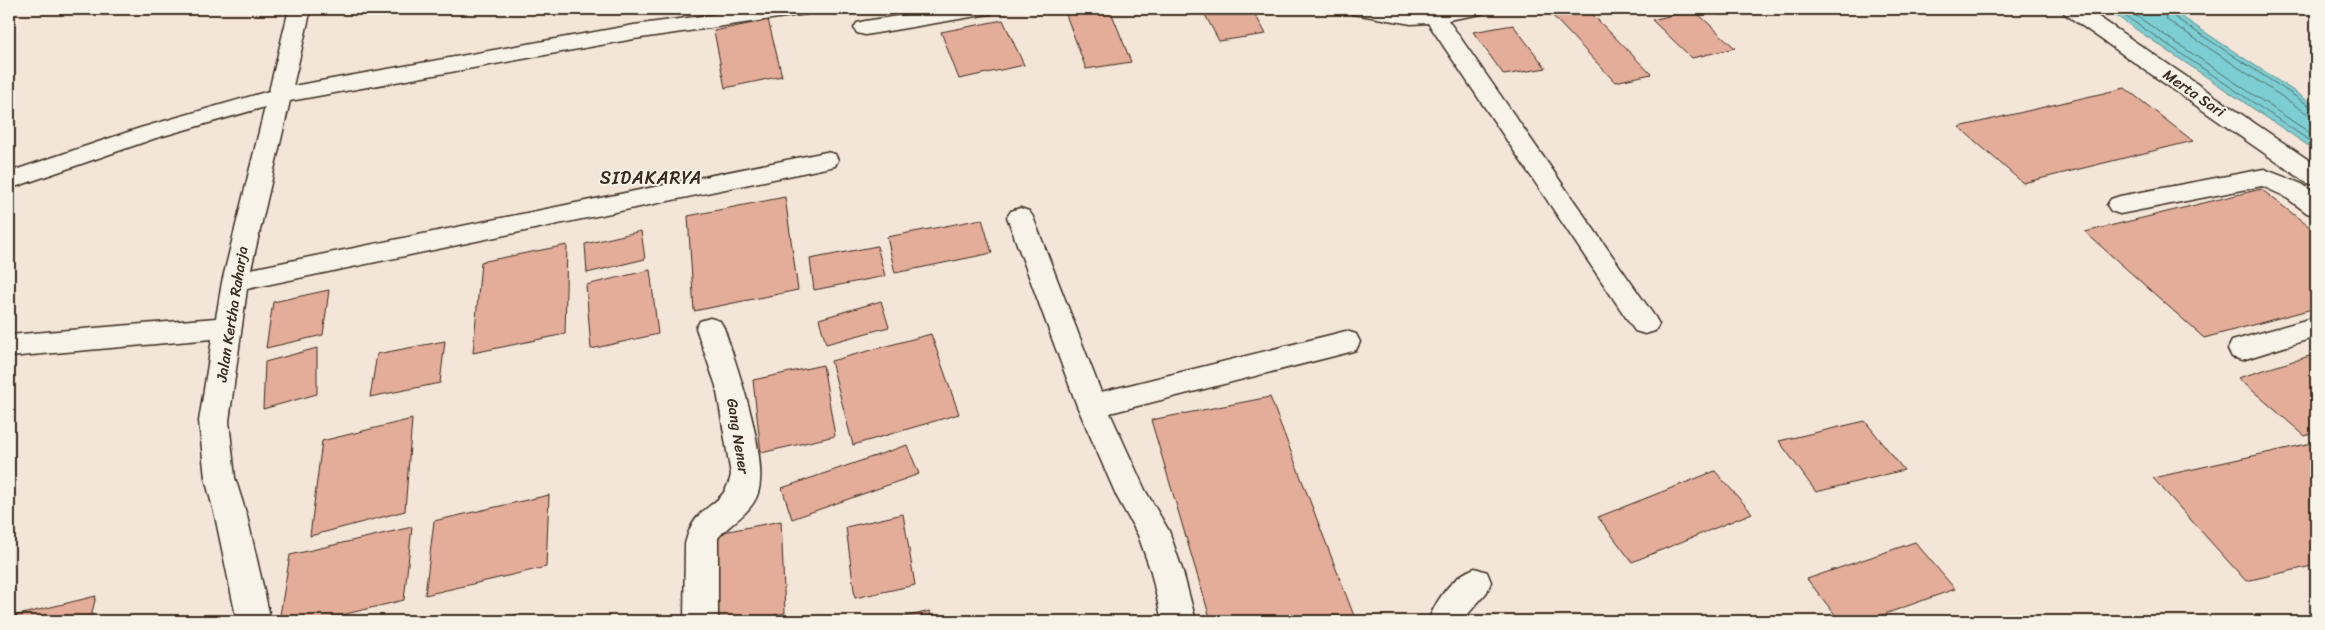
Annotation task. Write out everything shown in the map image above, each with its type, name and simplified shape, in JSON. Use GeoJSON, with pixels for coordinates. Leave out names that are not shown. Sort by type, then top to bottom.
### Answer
{"type":"FeatureCollection","features":[{"type":"Feature","properties":{"kind":"street","name":"Jalan Kertha Raharja"},"geometry":{"type":"LineString","coordinates":[[254,621],[232,516],[220,478],[214,421],[235,282],[300,9]]}},
{"type":"Feature","properties":{"kind":"street"},"geometry":{"type":"LineString","coordinates":[[9,181],[148,133],[278,96],[634,32],[799,9]]}},
{"type":"Feature","properties":{"kind":"street"},"geometry":{"type":"LineString","coordinates":[[865,28],[983,9]]}},
{"type":"Feature","properties":{"kind":"street"},"geometry":{"type":"LineString","coordinates":[[1360,9],[1411,18],[1474,9]]}},
{"type":"Feature","properties":{"kind":"street","name":"Merta Sari"},"geometry":{"type":"LineString","coordinates":[[2073,9],[2316,177]]}},
{"type":"Feature","properties":{"kind":"street"},"geometry":{"type":"LineString","coordinates":[[1434,16],[1645,324]]}},
{"type":"Feature","properties":{"kind":"street"},"geometry":{"type":"LineString","coordinates":[[235,282],[826,160]]}},
{"type":"Feature","properties":{"kind":"street"},"geometry":{"type":"LineString","coordinates":[[2120,205],[2264,177],[2293,190],[2316,207]]}},
{"type":"Feature","properties":{"kind":"street"},"geometry":{"type":"LineString","coordinates":[[1020,217],[1092,406],[1133,497],[1152,531],[1167,572],[1179,621]]}},
{"type":"Feature","properties":{"kind":"street"},"geometry":{"type":"LineString","coordinates":[[9,346],[229,327]]}},
{"type":"Feature","properties":{"kind":"street"},"geometry":{"type":"LineString","coordinates":[[2242,349],[2316,327]]}},
{"type":"Feature","properties":{"kind":"street","name":"Gang Nener"},"geometry":{"type":"LineString","coordinates":[[701,621],[701,544],[704,533],[742,494],[746,475],[730,386],[710,328]]}},
{"type":"Feature","properties":{"kind":"street"},"geometry":{"type":"LineString","coordinates":[[1092,406],[1346,342]]}},
{"type":"Feature","properties":{"kind":"street"},"geometry":{"type":"LineString","coordinates":[[1445,621],[1452,607],[1476,582]]}},
{"type":"Feature","properties":{"kind":"water"},"geometry":{"type":"Polygon","coordinates":[[[2106,9],[2170,9],[2316,106],[2316,151],[2106,9]]]}},
{"type":"Feature","properties":{"kind":"building"},"geometry":{"type":"Polygon","coordinates":[[[1064,9],[1110,9],[1131,62],[1086,69],[1064,9]]]}},
{"type":"Feature","properties":{"kind":"building"},"geometry":{"type":"Polygon","coordinates":[[[1202,9],[1252,9],[1266,34],[1219,41],[1202,9]]]}},
{"type":"Feature","properties":{"kind":"building"},"geometry":{"type":"Polygon","coordinates":[[[1570,9],[1587,9],[1651,74],[1615,82],[1550,13],[1570,9]]]}},
{"type":"Feature","properties":{"kind":"building"},"geometry":{"type":"Polygon","coordinates":[[[1713,9],[1757,9],[1720,15],[1713,9]]]}},
{"type":"Feature","properties":{"kind":"building"},"geometry":{"type":"Polygon","coordinates":[[[1694,10],[1735,48],[1692,58],[1652,20],[1694,10]]]}},
{"type":"Feature","properties":{"kind":"building"},"geometry":{"type":"Polygon","coordinates":[[[768,20],[782,76],[725,88],[714,31],[768,20]]]}},
{"type":"Feature","properties":{"kind":"building"},"geometry":{"type":"Polygon","coordinates":[[[1003,20],[1024,65],[959,79],[941,32],[1003,20]]]}},
{"type":"Feature","properties":{"kind":"building"},"geometry":{"type":"Polygon","coordinates":[[[1513,25],[1546,68],[1504,75],[1473,32],[1513,25]]]}},
{"type":"Feature","properties":{"kind":"building"},"geometry":{"type":"Polygon","coordinates":[[[2125,88],[2193,141],[2023,183],[1959,127],[2125,88]]]}},
{"type":"Feature","properties":{"kind":"building"},"geometry":{"type":"Polygon","coordinates":[[[2261,189],[2316,232],[2316,308],[2204,338],[2085,232],[2261,189]]]}},
{"type":"Feature","properties":{"kind":"building"},"geometry":{"type":"Polygon","coordinates":[[[785,197],[798,290],[694,311],[688,216],[785,197]]]}},
{"type":"Feature","properties":{"kind":"building"},"geometry":{"type":"Polygon","coordinates":[[[982,219],[992,253],[895,273],[887,237],[982,219]]]}},
{"type":"Feature","properties":{"kind":"building"},"geometry":{"type":"Polygon","coordinates":[[[641,231],[645,259],[587,273],[585,244],[641,231]]]}},
{"type":"Feature","properties":{"kind":"building"},"geometry":{"type":"Polygon","coordinates":[[[567,245],[565,334],[473,353],[481,262],[567,245]]]}},
{"type":"Feature","properties":{"kind":"building"},"geometry":{"type":"Polygon","coordinates":[[[877,246],[885,276],[814,290],[810,259],[877,246]]]}},
{"type":"Feature","properties":{"kind":"building"},"geometry":{"type":"Polygon","coordinates":[[[650,270],[658,334],[591,349],[586,285],[650,270]]]}},
{"type":"Feature","properties":{"kind":"building"},"geometry":{"type":"Polygon","coordinates":[[[329,290],[323,335],[266,348],[273,302],[329,290]]]}},
{"type":"Feature","properties":{"kind":"building"},"geometry":{"type":"Polygon","coordinates":[[[881,301],[889,327],[826,344],[819,319],[881,301]]]}},
{"type":"Feature","properties":{"kind":"building"},"geometry":{"type":"Polygon","coordinates":[[[931,334],[959,414],[853,445],[831,361],[931,334]]]}},
{"type":"Feature","properties":{"kind":"building"},"geometry":{"type":"Polygon","coordinates":[[[445,341],[440,383],[370,397],[377,354],[445,341]]]}},
{"type":"Feature","properties":{"kind":"building"},"geometry":{"type":"Polygon","coordinates":[[[317,348],[317,394],[263,409],[265,362],[317,348]]]}},
{"type":"Feature","properties":{"kind":"building"},"geometry":{"type":"Polygon","coordinates":[[[2316,354],[2316,432],[2305,436],[2238,378],[2316,354]]]}},
{"type":"Feature","properties":{"kind":"building"},"geometry":{"type":"Polygon","coordinates":[[[823,365],[835,436],[761,453],[753,380],[823,365]]]}},
{"type":"Feature","properties":{"kind":"building"},"geometry":{"type":"Polygon","coordinates":[[[1270,397],[1356,621],[1211,621],[1151,420],[1270,397]]]}},
{"type":"Feature","properties":{"kind":"building"},"geometry":{"type":"Polygon","coordinates":[[[412,419],[405,511],[310,536],[322,441],[412,419]]]}},
{"type":"Feature","properties":{"kind":"building"},"geometry":{"type":"Polygon","coordinates":[[[1865,421],[1904,470],[1816,492],[1779,441],[1865,421]]]}},
{"type":"Feature","properties":{"kind":"building"},"geometry":{"type":"Polygon","coordinates":[[[2316,442],[2316,565],[2246,581],[2153,478],[2316,442]]]}},
{"type":"Feature","properties":{"kind":"building"},"geometry":{"type":"Polygon","coordinates":[[[907,445],[919,474],[792,519],[782,488],[907,445]]]}},
{"type":"Feature","properties":{"kind":"building"},"geometry":{"type":"Polygon","coordinates":[[[1715,471],[1752,513],[1632,562],[1598,517],[1715,471]]]}},
{"type":"Feature","properties":{"kind":"building"},"geometry":{"type":"Polygon","coordinates":[[[549,495],[546,567],[425,595],[434,521],[549,495]]]}},
{"type":"Feature","properties":{"kind":"building"},"geometry":{"type":"Polygon","coordinates":[[[903,514],[915,585],[855,598],[846,527],[903,514]]]}},
{"type":"Feature","properties":{"kind":"building"},"geometry":{"type":"Polygon","coordinates":[[[781,521],[785,613],[745,621],[713,621],[713,534],[781,521]]]}},
{"type":"Feature","properties":{"kind":"building"},"geometry":{"type":"Polygon","coordinates":[[[412,527],[404,600],[317,621],[279,621],[290,555],[412,527]]]}},
{"type":"Feature","properties":{"kind":"building"},"geometry":{"type":"Polygon","coordinates":[[[1915,542],[1955,589],[1865,621],[1840,621],[1807,579],[1915,542]]]}},
{"type":"Feature","properties":{"kind":"building"},"geometry":{"type":"Polygon","coordinates":[[[96,596],[90,621],[9,621],[10,617],[96,596]]]}},
{"type":"Feature","properties":{"kind":"building"},"geometry":{"type":"Polygon","coordinates":[[[930,611],[931,621],[888,621],[930,611]]]}},
{"type":"Feature","properties":{"kind":"building"},"geometry":{"type":"Polygon","coordinates":[[[518,614],[518,621],[494,621],[518,614]]]}},
{"type":"Feature","properties":{"kind":"district","name":"SIDAKARYA"},"geometry":{"type":"Point","coordinates":[651,178]}}]}
